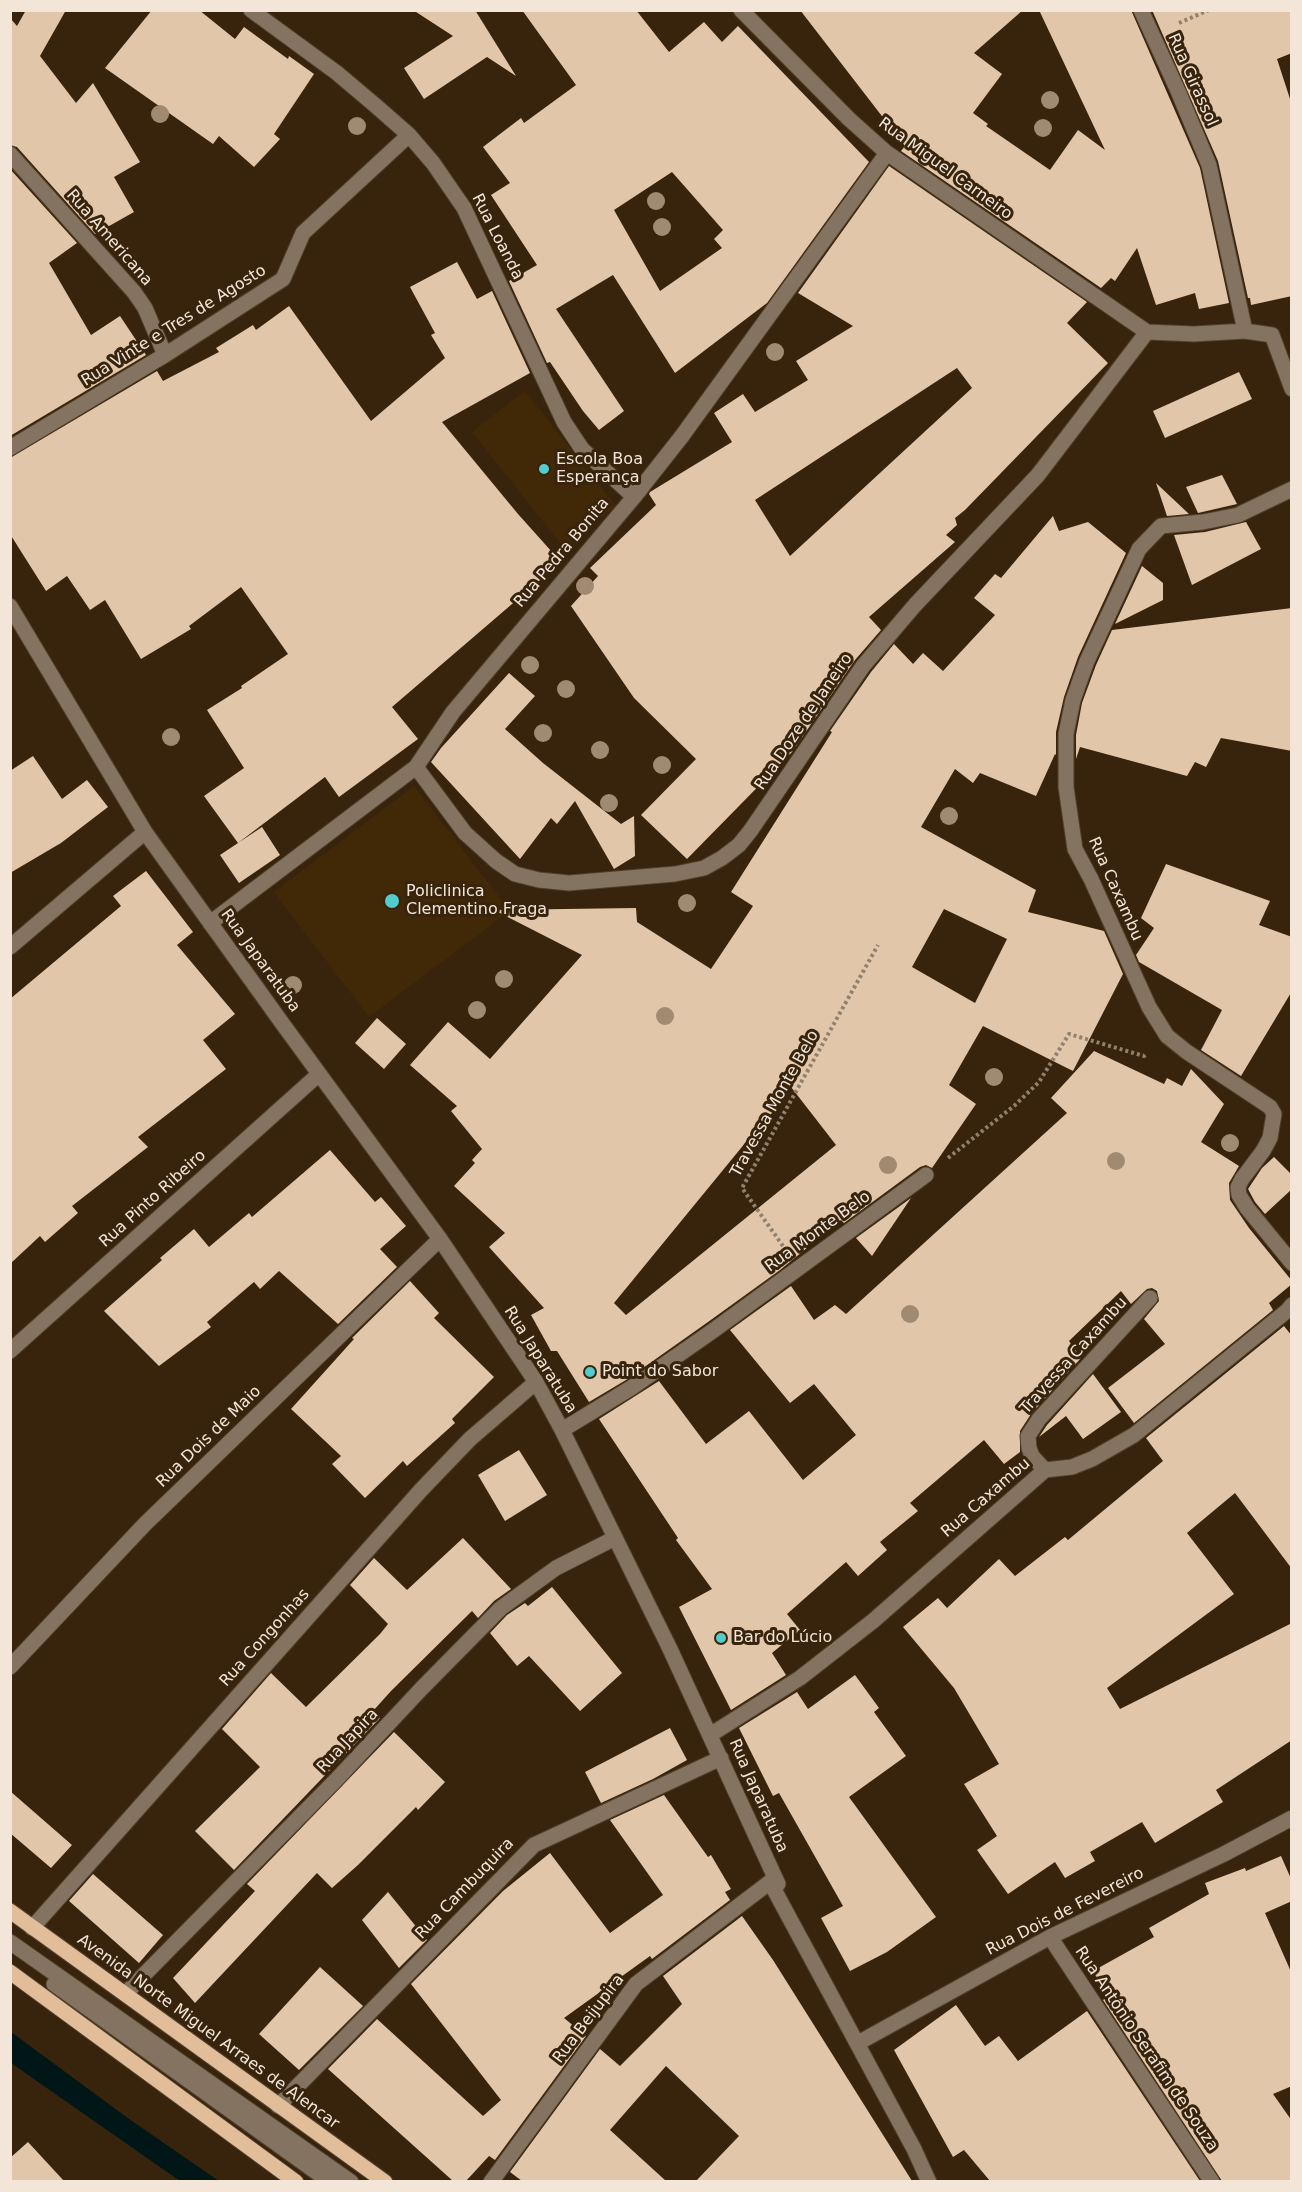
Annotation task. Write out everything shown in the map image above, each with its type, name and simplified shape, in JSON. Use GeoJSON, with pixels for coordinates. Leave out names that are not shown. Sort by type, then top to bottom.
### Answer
{"type":"FeatureCollection","features":[{"type":"Feature","properties":{"kind":"main road","name":"Avenida Norte Miguel Arraes de Alencar"},"geometry":{"type":"LineString","coordinates":[[10,1911],[385,2181]]}},
{"type":"Feature","properties":{"kind":"main road"},"geometry":{"type":"LineString","coordinates":[[10,1972],[296,2181]]}},
{"type":"Feature","properties":{"kind":"street","name":"Rua Loanda"},"geometry":{"type":"LineString","coordinates":[[251,10],[337,73],[409,135],[433,163],[464,208],[564,422],[582,449],[634,496]]}},
{"type":"Feature","properties":{"kind":"street","name":"Rua Miguel Carneiro"},"geometry":{"type":"LineString","coordinates":[[741,10],[849,119],[887,153],[1147,332]]}},
{"type":"Feature","properties":{"kind":"street","name":"Rua Girassol"},"geometry":{"type":"LineString","coordinates":[[1141,10],[1209,165],[1245,331]]}},
{"type":"Feature","properties":{"kind":"street","name":"Rua Vinte e Tres de Agosto"},"geometry":{"type":"LineString","coordinates":[[10,448],[165,355],[283,279],[303,232],[409,135]]}},
{"type":"Feature","properties":{"kind":"street","name":"Rua Pedra Bonita"},"geometry":{"type":"LineString","coordinates":[[210,923],[416,767],[453,711],[682,436],[887,153]]}},
{"type":"Feature","properties":{"kind":"street","name":"Rua Americana"},"geometry":{"type":"LineString","coordinates":[[10,154],[134,292],[145,308],[165,355]]}},
{"type":"Feature","properties":{"kind":"street"},"geometry":{"type":"LineString","coordinates":[[1147,332],[1194,334],[1245,331],[1272,335],[1292,389]]}},
{"type":"Feature","properties":{"kind":"street","name":"Rua Doze de Janeiro"},"geometry":{"type":"LineString","coordinates":[[416,767],[465,833],[496,861],[515,874],[539,880],[569,883],[675,874],[704,868],[722,858],[739,845],[751,830],[863,666],[915,605],[1038,476],[1147,332]]}},
{"type":"Feature","properties":{"kind":"street","name":"Rua Caxambu"},"geometry":{"type":"LineString","coordinates":[[1292,489],[1238,515],[1203,522],[1161,526],[1138,549],[1087,661],[1073,700],[1066,734],[1066,787],[1075,849],[1149,1007],[1167,1036],[1186,1052],[1270,1107],[1274,1114],[1270,1138],[1238,1187],[1239,1195],[1247,1208],[1292,1263]]}},
{"type":"Feature","properties":{"kind":"street","name":"Rua Japaratuba"},"geometry":{"type":"LineString","coordinates":[[10,606],[145,832],[440,1239],[536,1382],[562,1430],[710,1735],[778,1884],[770,1881]]}},
{"type":"Feature","properties":{"kind":"street"},"geometry":{"type":"LineString","coordinates":[[10,947],[145,832]]}},
{"type":"Feature","properties":{"kind":"street","name":"Rua Pinto Ribeiro"},"geometry":{"type":"LineString","coordinates":[[10,1351],[319,1074]]}},
{"type":"Feature","properties":{"kind":"street","name":"Rua Monte Belo"},"geometry":{"type":"LineString","coordinates":[[562,1430],[640,1382],[926,1175]]}},
{"type":"Feature","properties":{"kind":"street","name":"Rua Dois de Maio"},"geometry":{"type":"LineString","coordinates":[[10,1667],[145,1524],[440,1239]]}},
{"type":"Feature","properties":{"kind":"street","name":"Travessa Caxambu"},"geometry":{"type":"LineString","coordinates":[[1045,1470],[1032,1456],[1029,1448],[1028,1436],[1033,1427],[1150,1298]]}},
{"type":"Feature","properties":{"kind":"street","name":"Rua Caxambu"},"geometry":{"type":"LineString","coordinates":[[710,1735],[800,1678],[864,1628],[1045,1470],[1072,1467],[1092,1459],[1134,1435],[1292,1305]]}},
{"type":"Feature","properties":{"kind":"street","name":"Rua Congonhas"},"geometry":{"type":"LineString","coordinates":[[32,1928],[421,1490],[470,1438],[536,1382]]}},
{"type":"Feature","properties":{"kind":"street","name":"Rua Japira"},"geometry":{"type":"LineString","coordinates":[[126,1993],[336,1780],[501,1608],[556,1568],[615,1538]]}},
{"type":"Feature","properties":{"kind":"street","name":"Rua Cambuquira"},"geometry":{"type":"LineString","coordinates":[[278,2106],[534,1845],[721,1758]]}},
{"type":"Feature","properties":{"kind":"street","name":"Rua Dois de Fevereiro"},"geometry":{"type":"LineString","coordinates":[[858,2043],[1050,1937],[1224,1854],[1292,1818]]}},
{"type":"Feature","properties":{"kind":"street","name":"Rua Japaratuba"},"geometry":{"type":"LineString","coordinates":[[770,1881],[858,2043],[928,2181]]}},
{"type":"Feature","properties":{"kind":"street","name":"Rua Beijupira"},"geometry":{"type":"LineString","coordinates":[[491,2181],[636,1984],[770,1881]]}},
{"type":"Feature","properties":{"kind":"street","name":"Rua Antônio Serafim de Souza"},"geometry":{"type":"LineString","coordinates":[[1050,1937],[1212,2181]]}},
{"type":"Feature","properties":{"kind":"street"},"geometry":{"type":"LineString","coordinates":[[10,1941],[351,2181]]}},
{"type":"Feature","properties":{"kind":"street"},"geometry":{"type":"LineString","coordinates":[[10,1953],[330,2181]]}},
{"type":"Feature","properties":{"kind":"path","name":"Travessa Monte Belo"},"geometry":{"type":"LineString","coordinates":[[798,1269],[742,1188],[878,945]]}},
{"type":"Feature","properties":{"kind":"path"},"geometry":{"type":"LineString","coordinates":[[926,1175],[1014,1106],[1039,1082],[1069,1034],[1144,1056],[1167,1036]]}},
{"type":"Feature","properties":{"kind":"shaded area","name":"Escola Boa Esperança"},"geometry":{"type":"Polygon","coordinates":[[[525,391],[616,506],[564,548],[472,432],[525,391]]]}},
{"type":"Feature","properties":{"kind":"shaded area","name":"Policlinica Clementino Fraga"},"geometry":{"type":"Polygon","coordinates":[[[414,786],[510,911],[369,1017],[274,892],[414,786]]]}},
{"type":"Feature","properties":{"kind":"shaded area"},"geometry":{"type":"Polygon","coordinates":[[[11,2032],[129,2119],[219,2181],[180,2181],[11,2063],[11,2032]]]}},
{"type":"Feature","properties":{"kind":"building"},"geometry":{"type":"Polygon","coordinates":[[[26,10],[66,10],[40,56],[76,103],[93,83],[140,162],[114,177],[134,212],[95,234],[17,147],[10,145],[10,18],[17,26],[26,10]]]}},
{"type":"Feature","properties":{"kind":"building"},"geometry":{"type":"Polygon","coordinates":[[[152,10],[199,10],[235,39],[244,27],[288,59],[289,56],[314,74],[274,134],[280,139],[254,167],[219,136],[213,144],[105,68],[152,10]]]}},
{"type":"Feature","properties":{"kind":"building"},"geometry":{"type":"Polygon","coordinates":[[[413,10],[475,10],[516,76],[487,57],[424,99],[404,68],[453,36],[413,10]]]}},
{"type":"Feature","properties":{"kind":"building"},"geometry":{"type":"Polygon","coordinates":[[[522,10],[636,10],[669,52],[704,22],[722,42],[738,26],[869,162],[767,303],[675,373],[613,275],[556,309],[624,411],[599,430],[583,411],[550,362],[547,363],[509,281],[537,265],[491,195],[510,183],[483,147],[521,118],[524,123],[576,85],[522,10]],[[672,172],[614,210],[660,291],[722,248],[714,239],[723,230],[672,172]]]}},
{"type":"Feature","properties":{"kind":"building"},"geometry":{"type":"Polygon","coordinates":[[[800,10],[1023,10],[974,53],[1002,74],[973,113],[988,124],[986,126],[1050,170],[1078,130],[1105,150],[1039,10],[1131,10],[1200,168],[1229,303],[1199,309],[1195,293],[1156,305],[1137,248],[1115,281],[1111,278],[1101,288],[901,151],[905,146],[800,10]]]}},
{"type":"Feature","properties":{"kind":"building"},"geometry":{"type":"Polygon","coordinates":[[[1152,10],[1292,10],[1292,53],[1277,59],[1292,105],[1292,296],[1251,305],[1218,161],[1152,10]]]}},
{"type":"Feature","properties":{"kind":"building"},"geometry":{"type":"Polygon","coordinates":[[[889,166],[1087,302],[1067,323],[1108,363],[955,518],[957,525],[946,535],[955,542],[869,617],[881,630],[855,660],[792,752],[687,859],[641,815],[696,759],[634,698],[571,606],[598,576],[590,568],[656,505],[650,492],[732,442],[714,413],[743,394],[755,412],[808,380],[796,361],[853,326],[798,293],[889,166]],[[957,368],[755,500],[790,556],[972,388],[957,368]]]}},
{"type":"Feature","properties":{"kind":"building"},"geometry":{"type":"Polygon","coordinates":[[[10,169],[77,243],[49,263],[91,335],[120,316],[146,355],[10,436],[10,169]]]}},
{"type":"Feature","properties":{"kind":"building"},"geometry":{"type":"Polygon","coordinates":[[[457,262],[477,299],[492,291],[530,373],[442,422],[561,562],[392,707],[418,739],[339,797],[325,777],[238,843],[204,796],[244,768],[207,710],[242,688],[241,686],[288,654],[241,587],[189,626],[191,629],[141,659],[105,600],[90,610],[67,576],[46,591],[10,534],[10,458],[157,371],[163,381],[219,352],[216,348],[253,325],[256,330],[289,306],[371,421],[445,358],[431,335],[435,333],[410,287],[457,262]]]}},
{"type":"Feature","properties":{"kind":"building"},"geometry":{"type":"Polygon","coordinates":[[[1239,372],[1252,399],[1165,438],[1153,411],[1239,372]]]}},
{"type":"Feature","properties":{"kind":"building"},"geometry":{"type":"Polygon","coordinates":[[[1222,475],[1237,504],[1198,513],[1186,487],[1222,475]]]}},
{"type":"Feature","properties":{"kind":"building"},"geometry":{"type":"Polygon","coordinates":[[[1156,483],[1189,514],[1167,516],[1156,483]]]}},
{"type":"Feature","properties":{"kind":"building"},"geometry":{"type":"Polygon","coordinates":[[[1053,516],[1059,531],[1088,522],[1126,553],[1078,657],[1064,697],[1056,732],[1056,755],[1036,796],[980,773],[973,783],[955,769],[921,827],[1036,890],[1028,912],[1104,931],[1123,974],[1073,1071],[983,1026],[949,1085],[976,1104],[932,1168],[926,1165],[920,1167],[844,1223],[841,1220],[780,1270],[708,1322],[626,1380],[589,1402],[557,1351],[551,1351],[531,1315],[544,1308],[489,1247],[505,1233],[454,1186],[475,1163],[472,1160],[482,1149],[451,1111],[457,1106],[410,1065],[448,1022],[490,1059],[582,955],[494,910],[636,908],[637,922],[711,969],[753,906],[731,892],[832,732],[830,731],[871,672],[894,644],[913,664],[923,653],[943,671],[995,615],[974,598],[995,574],[1001,578],[1053,516]],[[944,909],[912,967],[975,1003],[1007,939],[944,909]],[[791,1087],[766,1121],[764,1120],[614,1303],[626,1315],[836,1145],[791,1087]]]}},
{"type":"Feature","properties":{"kind":"building"},"geometry":{"type":"Polygon","coordinates":[[[1246,522],[1261,549],[1192,585],[1174,535],[1205,532],[1246,522]]]}},
{"type":"Feature","properties":{"kind":"building"},"geometry":{"type":"Polygon","coordinates":[[[1142,566],[1163,583],[1163,600],[1115,624],[1142,566]]]}},
{"type":"Feature","properties":{"kind":"building"},"geometry":{"type":"Polygon","coordinates":[[[1292,608],[1292,751],[1221,738],[1206,767],[1195,762],[1187,776],[1080,747],[1076,759],[1076,735],[1082,703],[1112,630],[1292,608]]]}},
{"type":"Feature","properties":{"kind":"building"},"geometry":{"type":"Polygon","coordinates":[[[509,673],[535,696],[505,729],[543,763],[621,824],[634,816],[635,856],[614,869],[575,801],[557,824],[551,818],[520,859],[431,762],[509,673]]]}},
{"type":"Feature","properties":{"kind":"building"},"geometry":{"type":"Polygon","coordinates":[[[33,756],[62,799],[87,780],[108,807],[61,843],[10,873],[10,771],[33,756]]]}},
{"type":"Feature","properties":{"kind":"building"},"geometry":{"type":"Polygon","coordinates":[[[262,827],[280,855],[239,883],[220,855],[262,827]]]}},
{"type":"Feature","properties":{"kind":"building"},"geometry":{"type":"Polygon","coordinates":[[[1166,864],[1270,901],[1259,925],[1292,937],[1292,991],[1241,1076],[1201,1050],[1222,1010],[1139,962],[1136,955],[1154,928],[1141,918],[1166,864]]]}},
{"type":"Feature","properties":{"kind":"building"},"geometry":{"type":"Polygon","coordinates":[[[146,871],[193,932],[177,945],[235,1014],[203,1040],[226,1069],[138,1137],[148,1147],[72,1206],[78,1213],[45,1242],[40,1236],[10,1264],[10,999],[121,906],[113,896],[146,871]]]}},
{"type":"Feature","properties":{"kind":"building"},"geometry":{"type":"Polygon","coordinates":[[[377,1018],[406,1044],[384,1069],[355,1043],[377,1018]]]}},
{"type":"Feature","properties":{"kind":"building"},"geometry":{"type":"Polygon","coordinates":[[[1094,1051],[1164,1084],[1167,1078],[1182,1086],[1191,1069],[1224,1104],[1201,1142],[1239,1166],[1229,1183],[1230,1200],[1292,1284],[1269,1303],[1273,1310],[1134,1423],[1108,1388],[1165,1344],[1144,1319],[1159,1301],[1157,1291],[1152,1288],[1147,1289],[1131,1304],[1121,1291],[1069,1341],[1081,1358],[1031,1414],[1020,1431],[1020,1452],[1004,1464],[984,1440],[910,1503],[918,1511],[880,1542],[887,1550],[858,1576],[846,1562],[787,1614],[800,1630],[772,1653],[786,1675],[731,1710],[679,1607],[712,1589],[676,1540],[678,1538],[599,1419],[659,1381],[706,1444],[749,1411],[803,1480],[856,1435],[814,1384],[790,1403],[730,1330],[791,1286],[814,1320],[835,1305],[846,1314],[1067,1113],[1051,1098],[1094,1051]]]}},
{"type":"Feature","properties":{"kind":"building"},"geometry":{"type":"Polygon","coordinates":[[[330,1150],[375,1202],[381,1197],[406,1226],[380,1249],[397,1267],[338,1324],[279,1271],[260,1289],[254,1282],[207,1322],[211,1327],[159,1366],[104,1311],[194,1229],[209,1247],[249,1213],[252,1217],[330,1150]]]}},
{"type":"Feature","properties":{"kind":"building"},"geometry":{"type":"Polygon","coordinates":[[[1274,1157],[1292,1175],[1292,1189],[1265,1214],[1248,1189],[1262,1168],[1274,1157]]]}},
{"type":"Feature","properties":{"kind":"building"},"geometry":{"type":"Polygon","coordinates":[[[911,1198],[872,1256],[856,1238],[911,1198]]]}},
{"type":"Feature","properties":{"kind":"building"},"geometry":{"type":"Polygon","coordinates":[[[410,1281],[439,1313],[434,1318],[494,1377],[452,1419],[455,1423],[407,1466],[403,1461],[365,1498],[332,1464],[341,1456],[291,1409],[354,1339],[352,1338],[410,1281]]]}},
{"type":"Feature","properties":{"kind":"building"},"geometry":{"type":"Polygon","coordinates":[[[1284,1326],[1292,1336],[1292,1569],[1235,1493],[1187,1533],[1234,1594],[1107,1688],[1120,1709],[1292,1623],[1292,1740],[1216,1790],[1223,1802],[1155,1843],[1142,1822],[1090,1852],[1095,1861],[1065,1878],[1055,1862],[1008,1894],[977,1850],[997,1836],[964,1784],[999,1764],[954,1688],[903,1627],[938,1598],[947,1608],[999,1559],[1015,1576],[1065,1537],[1068,1540],[1163,1461],[1146,1438],[1284,1326]]]}},
{"type":"Feature","properties":{"kind":"building"},"geometry":{"type":"Polygon","coordinates":[[[1093,1374],[1121,1412],[1083,1439],[1066,1416],[1039,1437],[1047,1425],[1093,1374]]]}},
{"type":"Feature","properties":{"kind":"building"},"geometry":{"type":"Polygon","coordinates":[[[519,1450],[547,1495],[505,1521],[478,1475],[519,1450]]]}},
{"type":"Feature","properties":{"kind":"building"},"geometry":{"type":"Polygon","coordinates":[[[463,1538],[511,1589],[494,1601],[478,1618],[472,1611],[391,1691],[373,1711],[380,1718],[234,1870],[195,1831],[260,1767],[222,1729],[271,1673],[306,1707],[380,1634],[388,1624],[350,1585],[374,1558],[407,1590],[463,1538]]]}},
{"type":"Feature","properties":{"kind":"building"},"geometry":{"type":"Polygon","coordinates":[[[552,1587],[622,1673],[580,1711],[529,1656],[517,1666],[490,1633],[507,1615],[525,1603],[528,1606],[552,1587]]]}},
{"type":"Feature","properties":{"kind":"building"},"geometry":{"type":"Polygon","coordinates":[[[855,1675],[879,1708],[874,1712],[906,1756],[849,1797],[936,1917],[887,1952],[850,1971],[821,1918],[843,1906],[779,1793],[773,1796],[739,1728],[797,1692],[808,1709],[855,1675]]]}},
{"type":"Feature","properties":{"kind":"building"},"geometry":{"type":"Polygon","coordinates":[[[670,1728],[687,1760],[601,1803],[585,1772],[670,1728]]]}},
{"type":"Feature","properties":{"kind":"building"},"geometry":{"type":"Polygon","coordinates":[[[394,1732],[445,1782],[418,1810],[416,1807],[332,1888],[317,1873],[195,2003],[173,1978],[255,1891],[247,1884],[394,1732]]]}},
{"type":"Feature","properties":{"kind":"building"},"geometry":{"type":"Polygon","coordinates":[[[10,1791],[72,1845],[51,1868],[10,1833],[10,1791]]]}},
{"type":"Feature","properties":{"kind":"building"},"geometry":{"type":"Polygon","coordinates":[[[664,1795],[708,1857],[711,1855],[731,1889],[725,1892],[730,1900],[652,1959],[650,1956],[564,2018],[586,2036],[495,2160],[489,2156],[466,2181],[453,2181],[328,2069],[377,2019],[483,2116],[501,2100],[411,1984],[503,1891],[550,1853],[610,1933],[663,1895],[610,1820],[664,1795]]]}},
{"type":"Feature","properties":{"kind":"building"},"geometry":{"type":"Polygon","coordinates":[[[1281,1856],[1292,1881],[1292,1901],[1265,1913],[1292,1974],[1292,2086],[1273,2094],[1292,2121],[1292,2181],[1222,2181],[1103,2000],[1108,1997],[1093,1971],[1154,1937],[1149,1928],[1209,1894],[1205,1883],[1245,1868],[1246,1871],[1281,1856]]]}},
{"type":"Feature","properties":{"kind":"building"},"geometry":{"type":"Polygon","coordinates":[[[93,1874],[163,1935],[139,1963],[69,1901],[93,1874]]]}},
{"type":"Feature","properties":{"kind":"building"},"geometry":{"type":"Polygon","coordinates":[[[388,1892],[427,1940],[399,1968],[362,1920],[388,1892]]]}},
{"type":"Feature","properties":{"kind":"building"},"geometry":{"type":"Polygon","coordinates":[[[742,1916],[773,1960],[912,2181],[696,2181],[739,2136],[666,2066],[610,2130],[666,2181],[522,2181],[510,2172],[600,2049],[620,2066],[682,2004],[663,1976],[742,1916]]]}},
{"type":"Feature","properties":{"kind":"building"},"geometry":{"type":"Polygon","coordinates":[[[320,1967],[363,2006],[299,2070],[259,2034],[320,1967]]]}},
{"type":"Feature","properties":{"kind":"building"},"geometry":{"type":"Polygon","coordinates":[[[956,2005],[985,2046],[999,2036],[1018,2061],[1087,2011],[1200,2181],[990,2181],[964,2150],[953,2157],[894,2050],[956,2005]]]}},
{"type":"Feature","properties":{"kind":"building"},"geometry":{"type":"Polygon","coordinates":[[[28,2142],[64,2181],[10,2181],[10,2158],[28,2142]]]}},
{"type":"Feature","properties":{"kind":"place","name":"Escola Boa Esperança"},"geometry":{"type":"Point","coordinates":[544,469]}},
{"type":"Feature","properties":{"kind":"place","name":"Policlinica Clementino Fraga"},"geometry":{"type":"Point","coordinates":[392,901]}},
{"type":"Feature","properties":{"kind":"place","name":"Point do Sabor"},"geometry":{"type":"Point","coordinates":[590,1372]}},
{"type":"Feature","properties":{"kind":"place","name":"Bar do Lúcio"},"geometry":{"type":"Point","coordinates":[721,1638]}}]}
